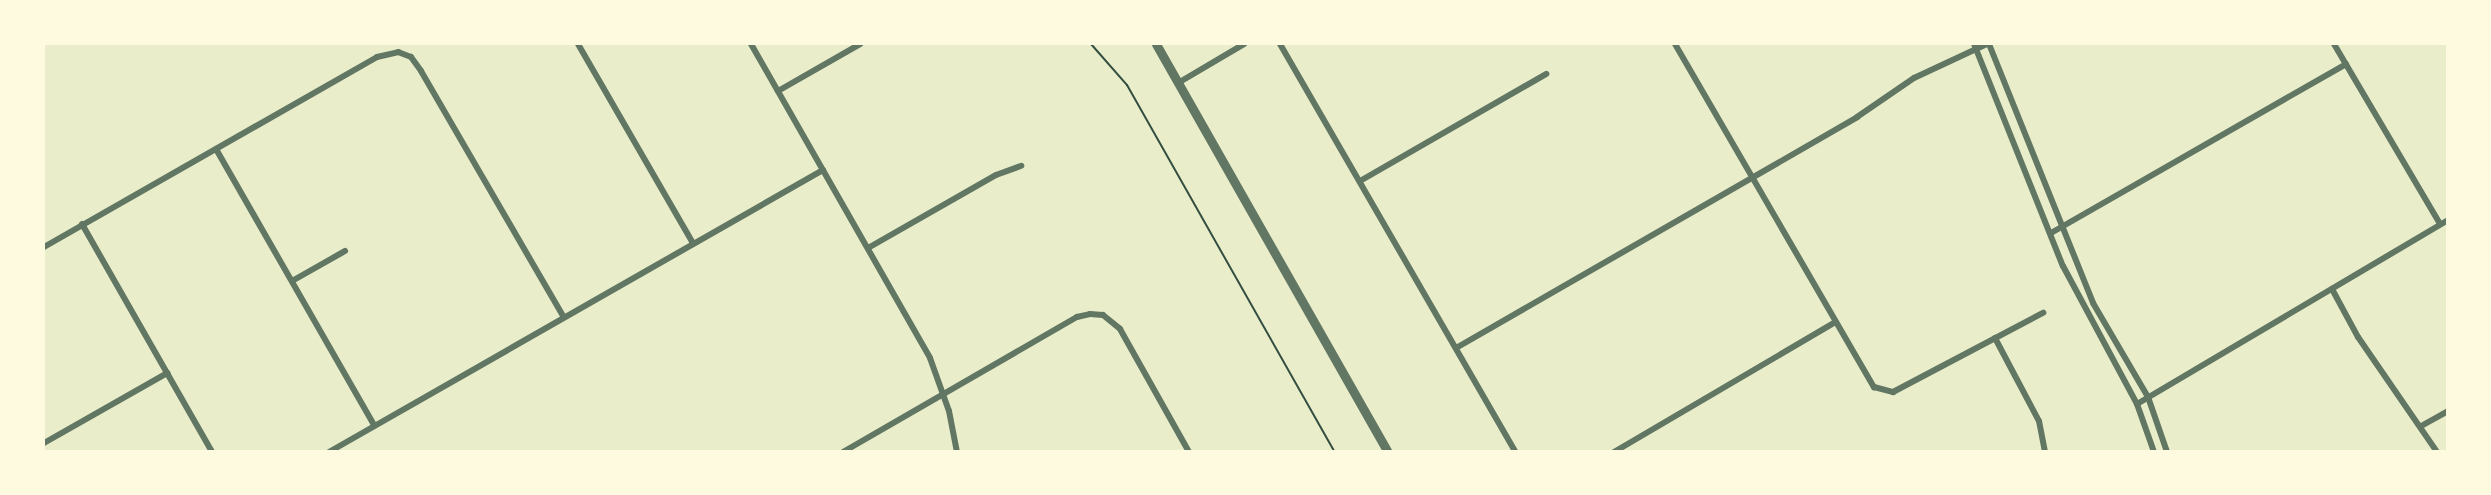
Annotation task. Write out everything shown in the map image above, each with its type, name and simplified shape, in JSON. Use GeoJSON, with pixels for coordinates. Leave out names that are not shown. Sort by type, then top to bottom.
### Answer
{"type":"FeatureCollection","features":[{"type":"Feature","properties":{"kind":"street"},"geometry":{"type":"LineString","coordinates":[[578,44],[693,243]]}},
{"type":"Feature","properties":{"kind":"street"},"geometry":{"type":"LineString","coordinates":[[751,44],[926,350],[944,393],[957,452]]}},
{"type":"Feature","properties":{"kind":"street"},"geometry":{"type":"LineString","coordinates":[[778,91],[860,44]]}},
{"type":"Feature","properties":{"kind":"street"},"geometry":{"type":"LineString","coordinates":[[1156,44],[1388,452]]}},
{"type":"Feature","properties":{"kind":"street"},"geometry":{"type":"LineString","coordinates":[[1178,83],[1244,44]]}},
{"type":"Feature","properties":{"kind":"street"},"geometry":{"type":"LineString","coordinates":[[1280,44],[1516,452]]}},
{"type":"Feature","properties":{"kind":"street"},"geometry":{"type":"LineString","coordinates":[[1675,44],[1874,387],[1893,392],[2043,313]]}},
{"type":"Feature","properties":{"kind":"street"},"geometry":{"type":"LineString","coordinates":[[1456,348],[1857,117],[1914,78],[1975,46],[1988,44],[2093,303],[2148,397],[2167,452]]}},
{"type":"Feature","properties":{"kind":"street"},"geometry":{"type":"LineString","coordinates":[[2334,44],[2440,224]]}},
{"type":"Feature","properties":{"kind":"street"},"geometry":{"type":"LineString","coordinates":[[1975,46],[2080,302],[2137,404],[2154,452]]}},
{"type":"Feature","properties":{"kind":"street"},"geometry":{"type":"LineString","coordinates":[[44,247],[377,57],[399,52],[411,57],[421,71],[562,316]]}},
{"type":"Feature","properties":{"kind":"street"},"geometry":{"type":"LineString","coordinates":[[2051,233],[2346,64]]}},
{"type":"Feature","properties":{"kind":"street"},"geometry":{"type":"LineString","coordinates":[[1360,181],[1546,74]]}},
{"type":"Feature","properties":{"kind":"street"},"geometry":{"type":"LineString","coordinates":[[216,149],[374,424]]}},
{"type":"Feature","properties":{"kind":"street"},"geometry":{"type":"LineString","coordinates":[[868,248],[996,175],[1022,166]]}},
{"type":"Feature","properties":{"kind":"street"},"geometry":{"type":"LineString","coordinates":[[329,452],[562,316],[823,170]]}},
{"type":"Feature","properties":{"kind":"street"},"geometry":{"type":"LineString","coordinates":[[2137,404],[2448,220]]}},
{"type":"Feature","properties":{"kind":"street"},"geometry":{"type":"LineString","coordinates":[[82,225],[212,452]]}},
{"type":"Feature","properties":{"kind":"street"},"geometry":{"type":"LineString","coordinates":[[292,281],[345,251]]}},
{"type":"Feature","properties":{"kind":"street"},"geometry":{"type":"LineString","coordinates":[[2332,289],[2376,364],[2423,425],[2437,452]]}},
{"type":"Feature","properties":{"kind":"street"},"geometry":{"type":"LineString","coordinates":[[843,452],[1077,317],[1102,315],[1120,329],[1189,452]]}},
{"type":"Feature","properties":{"kind":"street"},"geometry":{"type":"LineString","coordinates":[[1614,452],[1836,322]]}},
{"type":"Feature","properties":{"kind":"street"},"geometry":{"type":"LineString","coordinates":[[1995,338],[2039,421],[2045,452]]}},
{"type":"Feature","properties":{"kind":"street"},"geometry":{"type":"LineString","coordinates":[[44,443],[167,373]]}},
{"type":"Feature","properties":{"kind":"street"},"geometry":{"type":"LineString","coordinates":[[2423,425],[2448,411]]}},
{"type":"Feature","properties":{"kind":"path"},"geometry":{"type":"LineString","coordinates":[[1091,44],[1127,85],[1335,452]]}}]}
